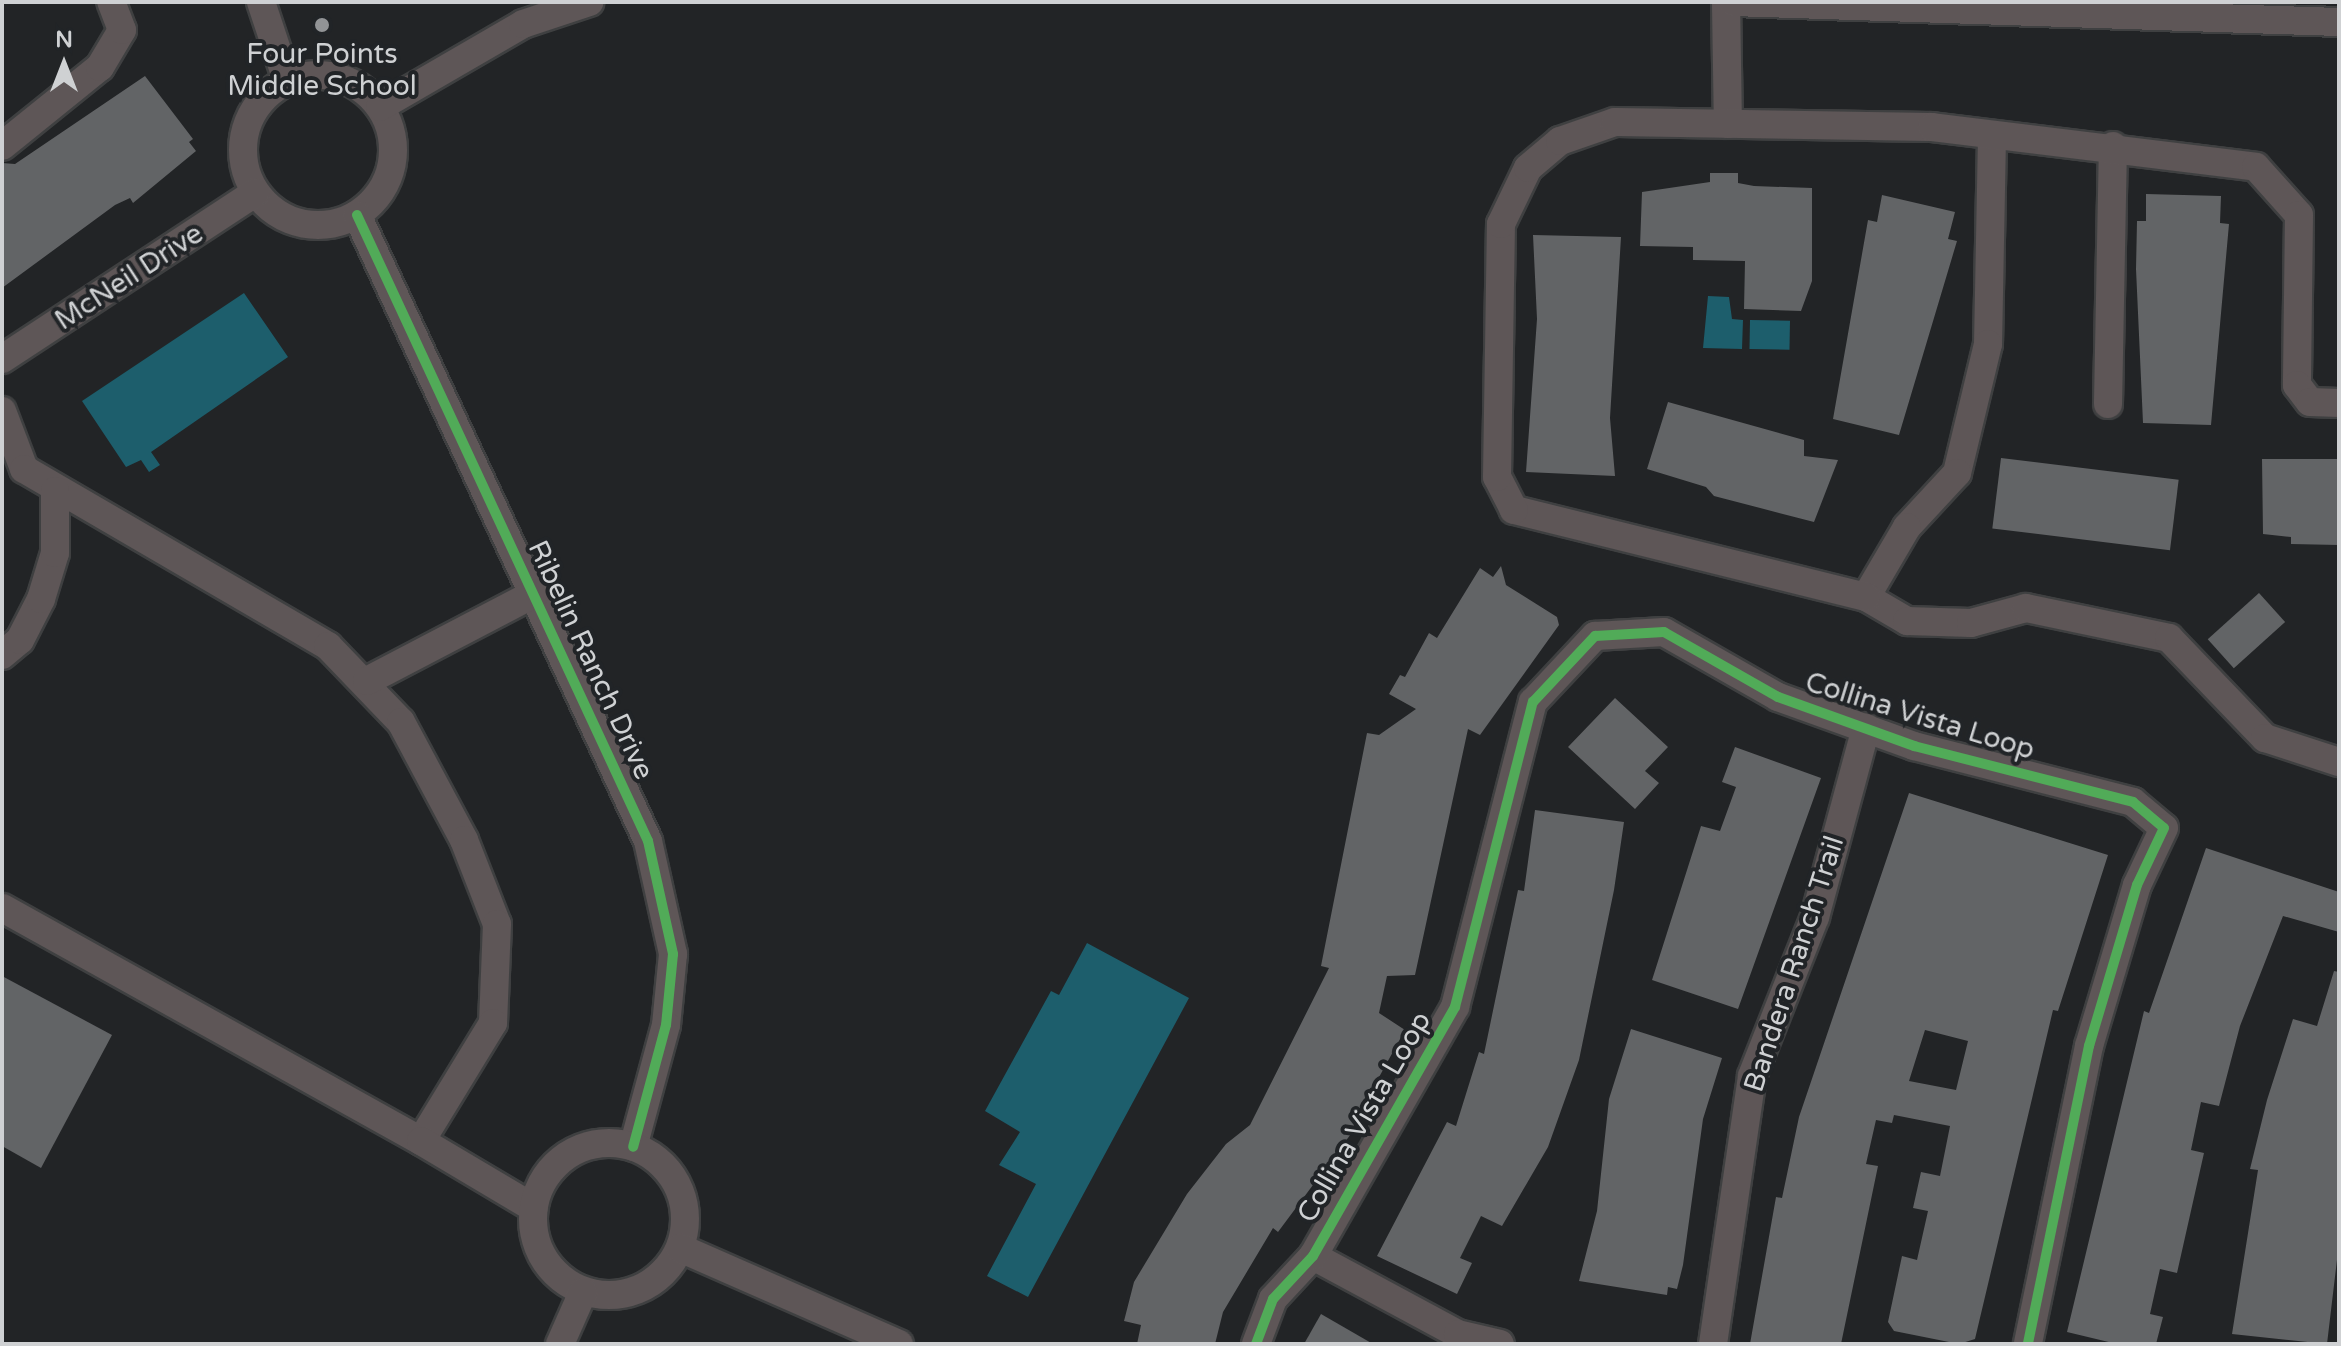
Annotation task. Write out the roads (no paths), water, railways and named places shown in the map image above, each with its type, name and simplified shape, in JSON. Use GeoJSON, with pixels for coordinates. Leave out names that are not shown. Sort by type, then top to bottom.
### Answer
{"type":"FeatureCollection","features":[{"type":"Feature","properties":{"kind":"street"},"geometry":{"type":"LineString","coordinates":[[2,146],[100,67],[122,30],[111,2]]}},
{"type":"Feature","properties":{"kind":"street"},"geometry":{"type":"LineString","coordinates":[[261,2],[287,80]]}},
{"type":"Feature","properties":{"kind":"street"},"geometry":{"type":"LineString","coordinates":[[380,107],[523,24],[589,2]]}},
{"type":"Feature","properties":{"kind":"street"},"geometry":{"type":"LineString","coordinates":[[1726,2],[1728,124]]}},
{"type":"Feature","properties":{"kind":"street"},"geometry":{"type":"LineString","coordinates":[[1733,2],[2188,9],[2339,22]]}},
{"type":"Feature","properties":{"kind":"street"},"geometry":{"type":"LineString","coordinates":[[337,77],[361,88],[380,107],[394,154],[382,188],[357,215],[330,225],[302,224],[275,213],[255,193],[244,169],[246,131],[264,98],[287,80],[337,77]]}},
{"type":"Feature","properties":{"kind":"street"},"geometry":{"type":"LineString","coordinates":[[2339,403],[2310,402],[2297,385],[2299,215],[2256,167],[2113,146],[1992,137],[1932,127],[1615,122],[1560,141],[1528,168],[1501,224],[1497,477],[1514,510],[1866,597],[1907,621],[1971,623],[2026,608],[2169,638],[2265,738],[2339,762]]}},
{"type":"Feature","properties":{"kind":"street"},"geometry":{"type":"LineString","coordinates":[[1866,597],[1907,527],[1957,473],[1988,344],[1992,137]]}},
{"type":"Feature","properties":{"kind":"street"},"geometry":{"type":"LineString","coordinates":[[2108,404],[2113,146]]}},
{"type":"Feature","properties":{"kind":"street","name":"McNeil Drive"},"geometry":{"type":"LineString","coordinates":[[2,359],[255,193]]}},
{"type":"Feature","properties":{"kind":"street","name":"Ribelin Ranch Drive"},"geometry":{"type":"LineString","coordinates":[[357,215],[648,841],[673,954],[666,1025],[633,1147]]}},
{"type":"Feature","properties":{"kind":"street"},"geometry":{"type":"LineString","coordinates":[[2,411],[13,472],[55,491],[328,646],[367,681],[401,722],[464,840],[497,924],[493,1023],[421,1141]]}},
{"type":"Feature","properties":{"kind":"street"},"geometry":{"type":"LineString","coordinates":[[2,655],[20,640],[41,599],[55,553],[55,491]]}},
{"type":"Feature","properties":{"kind":"street"},"geometry":{"type":"LineString","coordinates":[[367,681],[535,593]]}},
{"type":"Feature","properties":{"kind":"street","name":"Collina Vista Loop"},"geometry":{"type":"LineString","coordinates":[[1256,1344],[1273,1299],[1313,1256],[1455,1007],[1533,702],[1595,636],[1664,632],[1778,697],[1866,728],[2133,802],[2164,828],[2137,885],[2089,1046],[2028,1344]]}},
{"type":"Feature","properties":{"kind":"street","name":"Bandera Ranch Trail"},"geometry":{"type":"LineString","coordinates":[[1713,1344],[1752,1076],[1815,917],[1866,728]]}},
{"type":"Feature","properties":{"kind":"street"},"geometry":{"type":"LineString","coordinates":[[2,908],[421,1141],[534,1208]]}},
{"type":"Feature","properties":{"kind":"street"},"geometry":{"type":"LineString","coordinates":[[604,1143],[633,1147],[672,1177],[683,1199],[680,1248],[664,1273],[640,1289],[612,1296],[583,1292],[557,1276],[539,1253],[534,1208],[551,1169],[575,1151],[604,1143]]}},
{"type":"Feature","properties":{"kind":"street"},"geometry":{"type":"LineString","coordinates":[[680,1248],[899,1344]]}},
{"type":"Feature","properties":{"kind":"street"},"geometry":{"type":"LineString","coordinates":[[1313,1256],[1458,1334],[1500,1344]]}},
{"type":"Feature","properties":{"kind":"street"},"geometry":{"type":"LineString","coordinates":[[560,1344],[583,1292]]}},
{"type":"Feature","properties":{"kind":"water"},"geometry":{"type":"Polygon","coordinates":[[[244,293],[288,357],[151,452],[160,465],[149,472],[141,460],[126,467],[82,401],[244,293]]]}},
{"type":"Feature","properties":{"kind":"water"},"geometry":{"type":"Polygon","coordinates":[[[1708,296],[1729,297],[1732,319],[1743,320],[1742,349],[1703,348],[1708,296]]]}},
{"type":"Feature","properties":{"kind":"water"},"geometry":{"type":"Polygon","coordinates":[[[1750,320],[1790,321],[1789,350],[1749,349],[1750,320]]]}},
{"type":"Feature","properties":{"kind":"water"},"geometry":{"type":"Polygon","coordinates":[[[1087,943],[1189,998],[1028,1297],[987,1276],[1036,1184],[999,1165],[1020,1132],[985,1111],[1051,991],[1059,995],[1087,943]]]}},
{"type":"Feature","properties":{"kind":"place","name":"Four Points Middle School"},"geometry":{"type":"Point","coordinates":[322,25]}}]}
